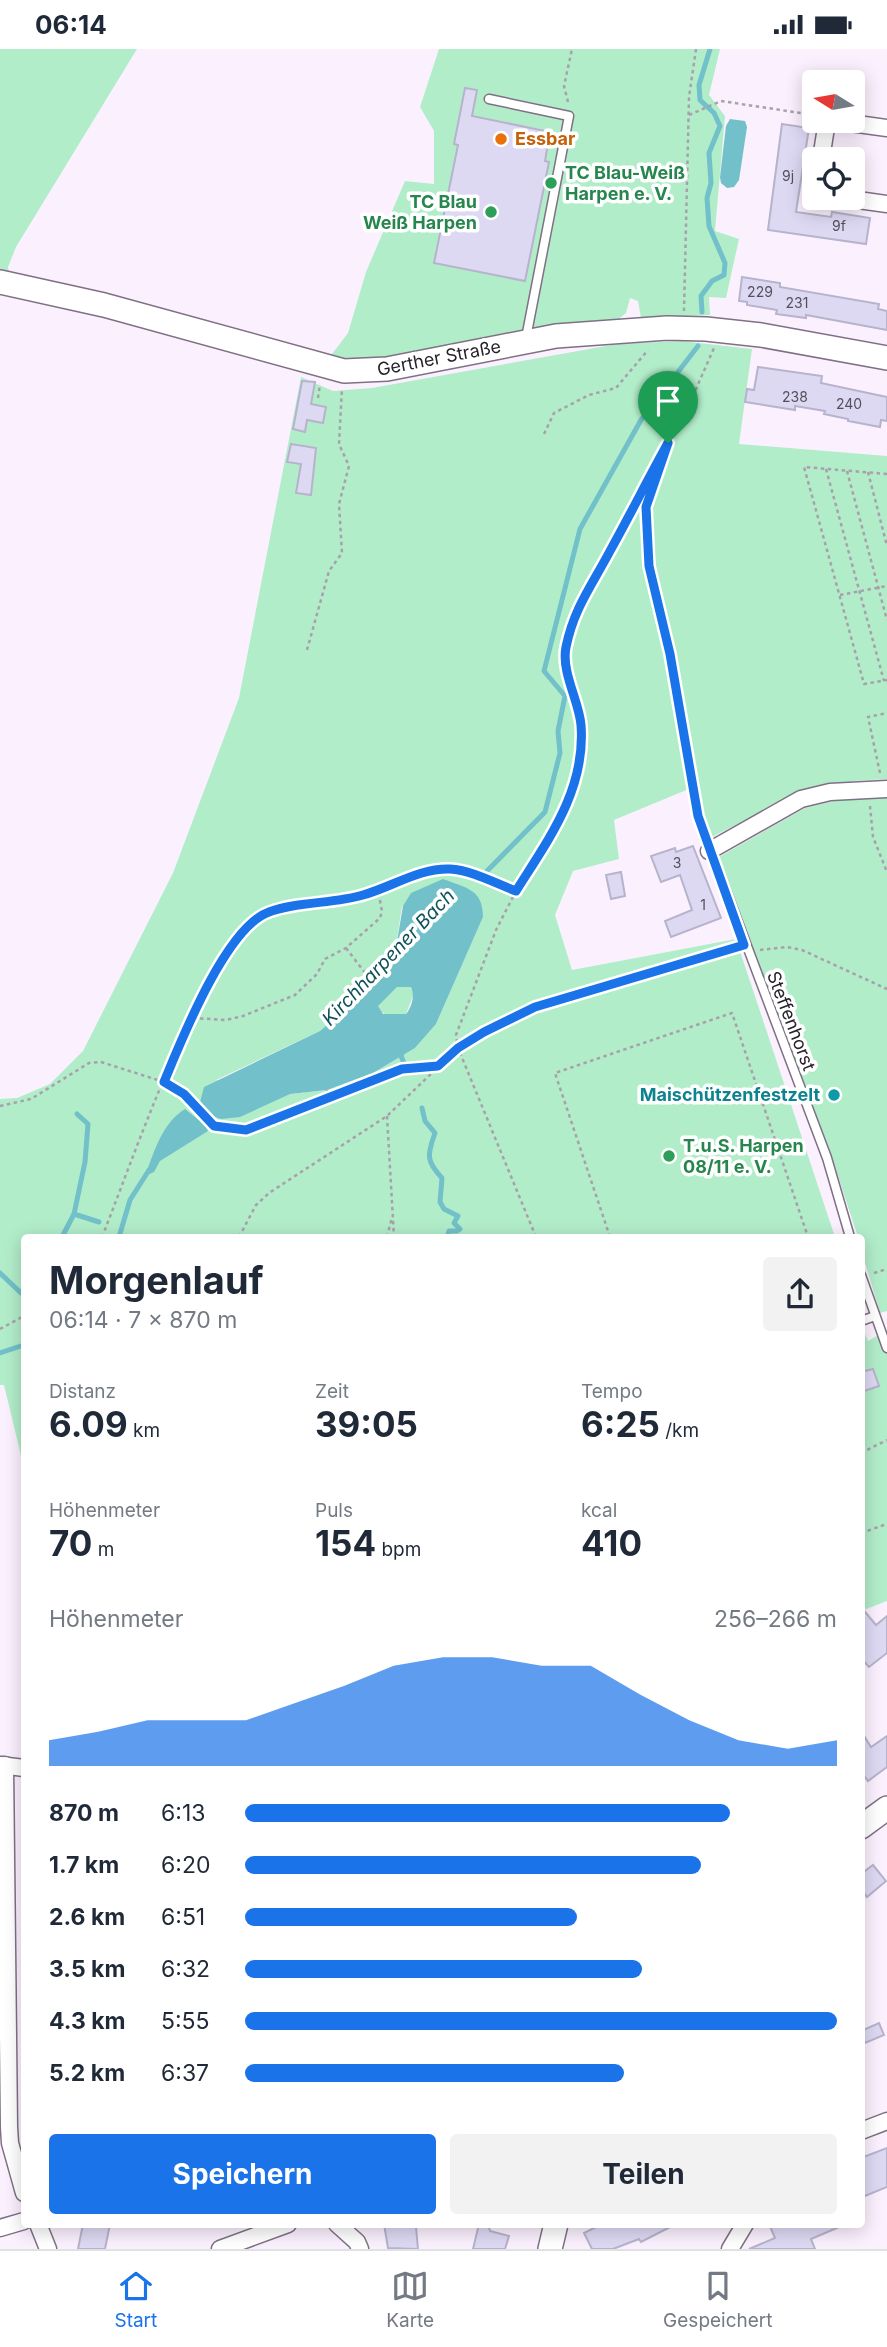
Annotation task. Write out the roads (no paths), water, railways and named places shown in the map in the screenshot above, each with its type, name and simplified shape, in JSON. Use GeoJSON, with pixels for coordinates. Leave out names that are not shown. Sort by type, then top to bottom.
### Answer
{"type":"FeatureCollection","features":[{"type":"Feature","properties":{"kind":"street"},"geometry":{"type":"LineString","coordinates":[[865,125],[887,128]]}},
{"type":"Feature","properties":{"kind":"street"},"geometry":{"type":"LineString","coordinates":[[865,201],[887,204]]}},
{"type":"Feature","properties":{"kind":"street","name":"Gerther Straße"},"geometry":{"type":"LineString","coordinates":[[0,282],[104,305],[344,371],[387,369],[525,341],[587,333],[667,328],[761,335],[887,358]]}},
{"type":"Feature","properties":{"kind":"street"},"geometry":{"type":"LineString","coordinates":[[709,851],[801,799],[880,785]]}},
{"type":"Feature","properties":{"kind":"street"},"geometry":{"type":"LineString","coordinates":[[21,1768],[3,1765],[9,2127],[10,2143],[21,2182]]}},
{"type":"Feature","properties":{"kind":"street"},"geometry":{"type":"LineString","coordinates":[[865,1824],[887,1808]]}},
{"type":"Feature","properties":{"kind":"street"},"geometry":{"type":"LineString","coordinates":[[865,2129],[887,2121]]}},
{"type":"Feature","properties":{"kind":"street"},"geometry":{"type":"LineString","coordinates":[[0,2228],[21,2222]]}},
{"type":"Feature","properties":{"kind":"street"},"geometry":{"type":"LineString","coordinates":[[40,2228],[48,2249]]}},
{"type":"Feature","properties":{"kind":"street"},"geometry":{"type":"LineString","coordinates":[[220,2249],[277,2228]]}},
{"type":"Feature","properties":{"kind":"street"},"geometry":{"type":"LineString","coordinates":[[341,2228],[357,2242],[360,2249]]}},
{"type":"Feature","properties":{"kind":"street"},"geometry":{"type":"LineString","coordinates":[[550,2249],[555,2228]]}},
{"type":"Feature","properties":{"kind":"street"},"geometry":{"type":"LineString","coordinates":[[730,2249],[743,2228]]}},
{"type":"Feature","properties":{"kind":"lane"},"geometry":{"type":"LineString","coordinates":[[489,99],[569,116],[525,341]]}},
{"type":"Feature","properties":{"kind":"lane","name":"Steffenhorst"},"geometry":{"type":"LineString","coordinates":[[698,816],[744,945],[827,1158],[849,1234]]}},
{"type":"Feature","properties":{"kind":"lane"},"geometry":{"type":"LineString","coordinates":[[865,1287],[887,1348]]}},
{"type":"Feature","properties":{"kind":"lane"},"geometry":{"type":"LineString","coordinates":[[865,1320],[875,1316]]}},
{"type":"Feature","properties":{"kind":"water"},"geometry":{"type":"Polygon","coordinates":[[[730,119],[745,121],[747,127],[739,180],[734,187],[727,188],[721,183],[720,177],[726,126],[730,119]]]}},
{"type":"Feature","properties":{"kind":"water"},"geometry":{"type":"Polygon","coordinates":[[[443,879],[472,891],[480,901],[483,917],[436,1024],[415,1048],[373,1073],[327,1090],[290,1094],[240,1117],[221,1119],[212,1116],[200,1102],[204,1087],[320,1031],[366,991],[394,959],[403,906],[411,893],[443,879]],[[397,987],[378,1006],[383,1014],[406,1014],[412,1001],[411,987],[397,987]]]}},
{"type":"Feature","properties":{"kind":"water"},"geometry":{"type":"Polygon","coordinates":[[[185,1109],[205,1125],[208,1131],[160,1161],[154,1172],[145,1176],[165,1130],[185,1109]]]}},
{"type":"Feature","properties":{"kind":"waterway","name":"Kirchharpener Bach"},"geometry":{"type":"LineString","coordinates":[[702,312],[701,296],[712,281],[724,275],[725,263],[709,226],[707,198],[711,183],[709,153],[720,126],[714,113],[700,100],[699,85],[710,49]]}},
{"type":"Feature","properties":{"kind":"waterway","name":"Kirchharpener Bach"},"geometry":{"type":"LineString","coordinates":[[487,871],[545,812],[560,753],[558,731],[565,696],[544,671],[580,529],[641,420],[698,346]]}},
{"type":"Feature","properties":{"kind":"waterway"},"geometry":{"type":"LineString","coordinates":[[403,1051],[401,1056],[404,1063]]}},
{"type":"Feature","properties":{"kind":"waterway"},"geometry":{"type":"LineString","coordinates":[[422,1108],[425,1121],[435,1133],[430,1157],[433,1167],[442,1178],[440,1202],[444,1209],[458,1216],[454,1223],[460,1229],[449,1231],[448,1234]]}},
{"type":"Feature","properties":{"kind":"waterway"},"geometry":{"type":"LineString","coordinates":[[77,1114],[88,1124],[85,1162],[74,1214],[99,1222]]}},
{"type":"Feature","properties":{"kind":"waterway","name":"Kirchharpener Bach"},"geometry":{"type":"LineString","coordinates":[[120,1234],[130,1200],[149,1170]]}},
{"type":"Feature","properties":{"kind":"waterway"},"geometry":{"type":"LineString","coordinates":[[64,1234],[74,1214]]}},
{"type":"Feature","properties":{"kind":"waterway"},"geometry":{"type":"LineString","coordinates":[[0,1273],[21,1293]]}},
{"type":"Feature","properties":{"kind":"waterway","name":"Kirchharpener Bach"},"geometry":{"type":"LineString","coordinates":[[0,1353],[21,1346]]}},
{"type":"Feature","properties":{"kind":"place","name":"Essbar"},"geometry":{"type":"Point","coordinates":[501,139]}},
{"type":"Feature","properties":{"kind":"place","name":"TC Blau-Weiß Harpen e. V."},"geometry":{"type":"Point","coordinates":[551,183]}},
{"type":"Feature","properties":{"kind":"place","name":"TC Blau Weiß Harpen"},"geometry":{"type":"Point","coordinates":[491,212]}},
{"type":"Feature","properties":{"kind":"place","name":"Maischützenfestzelt"},"geometry":{"type":"Point","coordinates":[834,1095]}},
{"type":"Feature","properties":{"kind":"place","name":"T.u.S. Harpen 08/11 e. V."},"geometry":{"type":"Point","coordinates":[669,1156]}}]}
